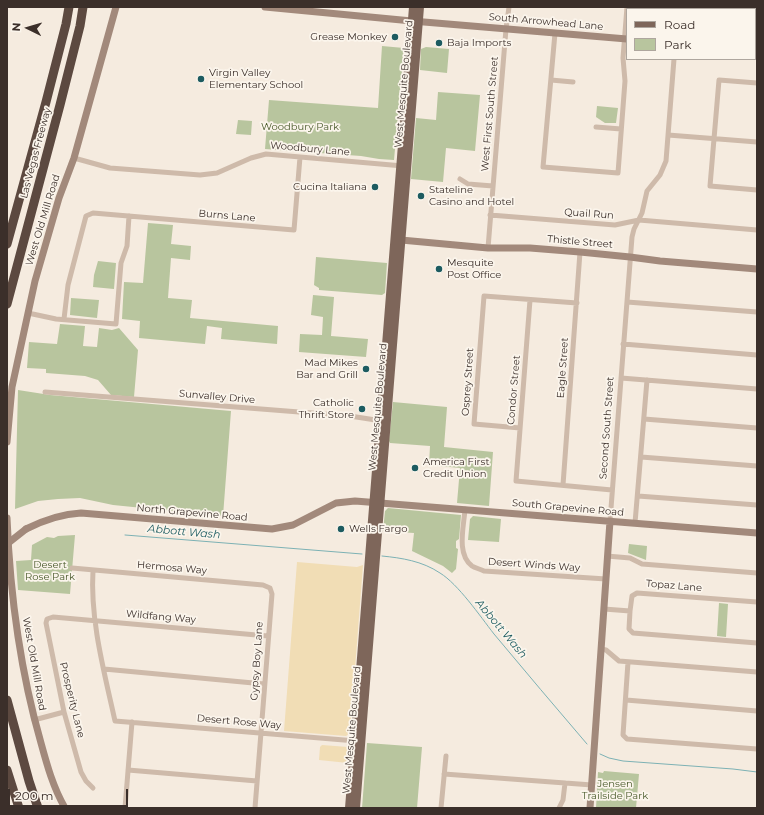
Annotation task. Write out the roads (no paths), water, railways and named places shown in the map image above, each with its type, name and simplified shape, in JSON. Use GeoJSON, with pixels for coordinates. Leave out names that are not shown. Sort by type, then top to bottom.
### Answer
{"type":"FeatureCollection","features":[{"type":"Feature","properties":{"kind":"highway","name":"Las Vegas Freeway"},"geometry":{"type":"LineString","coordinates":[[7,244],[46,102],[69,7]]}},
{"type":"Feature","properties":{"kind":"highway","name":"Las Vegas Freeway"},"geometry":{"type":"LineString","coordinates":[[7,304],[60,105],[80,26],[83,7]]}},
{"type":"Feature","properties":{"kind":"highway"},"geometry":{"type":"LineString","coordinates":[[7,700],[29,781],[38,808]]}},
{"type":"Feature","properties":{"kind":"highway"},"geometry":{"type":"LineString","coordinates":[[7,770],[19,808]]}},
{"type":"Feature","properties":{"kind":"main road","name":"West Mesquite Boulevard"},"geometry":{"type":"LineString","coordinates":[[356,808],[358,742],[415,21],[413,7]]}},
{"type":"Feature","properties":{"kind":"main road","name":"West Mesquite Boulevard"},"geometry":{"type":"LineString","coordinates":[[415,21],[420,7]]}},
{"type":"Feature","properties":{"kind":"main road","name":"West Mesquite Boulevard"},"geometry":{"type":"LineString","coordinates":[[349,808],[358,742]]}},
{"type":"Feature","properties":{"kind":"street","name":"West Old Mill Road"},"geometry":{"type":"LineString","coordinates":[[7,442],[12,387],[28,313],[59,198],[74,158],[116,7]]}},
{"type":"Feature","properties":{"kind":"street","name":"South Arrowhead Lane"},"geometry":{"type":"LineString","coordinates":[[265,7],[626,39]]}},
{"type":"Feature","properties":{"kind":"street","name":"West First South Street"},"geometry":{"type":"LineString","coordinates":[[488,248],[509,7]]}},
{"type":"Feature","properties":{"kind":"street"},"geometry":{"type":"LineString","coordinates":[[555,33],[543,167],[618,173],[625,81],[623,58],[626,39],[626,7]]}},
{"type":"Feature","properties":{"kind":"street","name":"Second South Street"},"geometry":{"type":"LineString","coordinates":[[590,808],[612,490],[632,237],[634,229],[642,213],[647,191],[663,168],[666,161],[674,60]]}},
{"type":"Feature","properties":{"kind":"street"},"geometry":{"type":"LineString","coordinates":[[551,80],[573,82]]}},
{"type":"Feature","properties":{"kind":"street"},"geometry":{"type":"LineString","coordinates":[[757,83],[719,80],[710,186],[757,190]]}},
{"type":"Feature","properties":{"kind":"street"},"geometry":{"type":"LineString","coordinates":[[596,127],[622,129]]}},
{"type":"Feature","properties":{"kind":"street"},"geometry":{"type":"LineString","coordinates":[[668,135],[757,142]]}},
{"type":"Feature","properties":{"kind":"street","name":"Woodbury Lane"},"geometry":{"type":"LineString","coordinates":[[74,158],[110,168],[200,175],[217,173],[251,158],[266,154],[403,166]]}},
{"type":"Feature","properties":{"kind":"street","name":"Burns Lane"},"geometry":{"type":"LineString","coordinates":[[64,320],[68,284],[86,216],[93,213],[294,230],[300,157]]}},
{"type":"Feature","properties":{"kind":"street"},"geometry":{"type":"LineString","coordinates":[[460,179],[468,184],[493,186]]}},
{"type":"Feature","properties":{"kind":"street","name":"Quail Run"},"geometry":{"type":"LineString","coordinates":[[490,215],[615,225],[639,220],[757,230]]}},
{"type":"Feature","properties":{"kind":"street"},"geometry":{"type":"LineString","coordinates":[[28,313],[64,320],[116,324],[121,263],[127,246],[129,216]]}},
{"type":"Feature","properties":{"kind":"street","name":"Thistle Street"},"geometry":{"type":"LineString","coordinates":[[398,240],[488,248],[530,248],[630,256],[660,261],[757,269]]}},
{"type":"Feature","properties":{"kind":"street","name":"Eagle Street"},"geometry":{"type":"LineString","coordinates":[[563,485],[580,252]]}},
{"type":"Feature","properties":{"kind":"street","name":"Osprey Street"},"geometry":{"type":"LineString","coordinates":[[520,428],[474,424],[484,296],[530,300]]}},
{"type":"Feature","properties":{"kind":"street"},"geometry":{"type":"LineString","coordinates":[[530,300],[577,303]]}},
{"type":"Feature","properties":{"kind":"street","name":"Condor Street"},"geometry":{"type":"LineString","coordinates":[[530,300],[516,481],[563,485]]}},
{"type":"Feature","properties":{"kind":"street"},"geometry":{"type":"LineString","coordinates":[[627,302],[757,312]]}},
{"type":"Feature","properties":{"kind":"street"},"geometry":{"type":"LineString","coordinates":[[623,344],[757,355]]}},
{"type":"Feature","properties":{"kind":"street"},"geometry":{"type":"LineString","coordinates":[[621,378],[757,389]]}},
{"type":"Feature","properties":{"kind":"street"},"geometry":{"type":"LineString","coordinates":[[635,523],[647,380]]}},
{"type":"Feature","properties":{"kind":"street","name":"Sunvalley Drive"},"geometry":{"type":"LineString","coordinates":[[45,392],[350,416],[383,421]]}},
{"type":"Feature","properties":{"kind":"street"},"geometry":{"type":"LineString","coordinates":[[644,419],[757,428]]}},
{"type":"Feature","properties":{"kind":"street"},"geometry":{"type":"LineString","coordinates":[[641,457],[757,466]]}},
{"type":"Feature","properties":{"kind":"street"},"geometry":{"type":"LineString","coordinates":[[563,485],[612,490]]}},
{"type":"Feature","properties":{"kind":"street"},"geometry":{"type":"LineString","coordinates":[[638,496],[757,506]]}},
{"type":"Feature","properties":{"kind":"street","name":"North Grapevine Road"},"geometry":{"type":"LineString","coordinates":[[7,544],[26,529],[52,518],[69,514],[81,513],[272,529],[293,525],[336,503],[351,501],[377,502]]}},
{"type":"Feature","properties":{"kind":"street","name":"South Grapevine Road"},"geometry":{"type":"LineString","coordinates":[[377,502],[757,533]]}},
{"type":"Feature","properties":{"kind":"street","name":"Desert Winds Way"},"geometry":{"type":"LineString","coordinates":[[465,510],[462,547],[465,557],[472,566],[484,571],[606,579]]}},
{"type":"Feature","properties":{"kind":"street","name":"West Old Mill Road"},"geometry":{"type":"LineString","coordinates":[[7,518],[14,604],[20,651],[34,720],[52,780],[64,808]]}},
{"type":"Feature","properties":{"kind":"street"},"geometry":{"type":"LineString","coordinates":[[608,556],[630,558],[642,564],[757,573]]}},
{"type":"Feature","properties":{"kind":"street","name":"Hermosa Way"},"geometry":{"type":"LineString","coordinates":[[72,568],[263,585],[270,588]]}},
{"type":"Feature","properties":{"kind":"street"},"geometry":{"type":"LineString","coordinates":[[93,570],[92,598],[104,669],[264,684]]}},
{"type":"Feature","properties":{"kind":"street","name":"Gypsy Boy Lane"},"geometry":{"type":"LineString","coordinates":[[255,808],[272,594],[270,588]]}},
{"type":"Feature","properties":{"kind":"street","name":"Topaz Lane"},"geometry":{"type":"LineString","coordinates":[[630,612],[632,596],[636,593],[757,602]]}},
{"type":"Feature","properties":{"kind":"street"},"geometry":{"type":"LineString","coordinates":[[604,609],[630,612],[629,629],[633,633],[757,643]]}},
{"type":"Feature","properties":{"kind":"street","name":"Wildfang Way"},"geometry":{"type":"LineString","coordinates":[[53,617],[268,636]]}},
{"type":"Feature","properties":{"kind":"street","name":"Prosperity Lane"},"geometry":{"type":"LineString","coordinates":[[53,617],[47,619],[46,623],[64,712],[81,772],[86,781],[93,788]]}},
{"type":"Feature","properties":{"kind":"street"},"geometry":{"type":"LineString","coordinates":[[601,649],[606,650],[619,661],[757,672]]}},
{"type":"Feature","properties":{"kind":"street"},"geometry":{"type":"LineString","coordinates":[[628,662],[623,735],[628,739],[757,749]]}},
{"type":"Feature","properties":{"kind":"street","name":"Desert Rose Way"},"geometry":{"type":"LineString","coordinates":[[104,669],[114,720],[358,742]]}},
{"type":"Feature","properties":{"kind":"street"},"geometry":{"type":"LineString","coordinates":[[626,700],[757,711]]}},
{"type":"Feature","properties":{"kind":"street"},"geometry":{"type":"LineString","coordinates":[[34,720],[64,712]]}},
{"type":"Feature","properties":{"kind":"street"},"geometry":{"type":"LineString","coordinates":[[125,808],[132,722]]}},
{"type":"Feature","properties":{"kind":"street"},"geometry":{"type":"LineString","coordinates":[[441,808],[446,756]]}},
{"type":"Feature","properties":{"kind":"street"},"geometry":{"type":"LineString","coordinates":[[128,770],[257,781]]}},
{"type":"Feature","properties":{"kind":"street"},"geometry":{"type":"LineString","coordinates":[[444,774],[592,785]]}},
{"type":"Feature","properties":{"kind":"street"},"geometry":{"type":"LineString","coordinates":[[559,808],[563,800],[565,783]]}},
{"type":"Feature","properties":{"kind":"waterway","name":"Abbott Wash"},"geometry":{"type":"LineString","coordinates":[[125,535],[362,554]]}},
{"type":"Feature","properties":{"kind":"waterway","name":"Abbott Wash"},"geometry":{"type":"LineString","coordinates":[[382,556],[419,563],[433,569],[447,578],[468,601],[587,744]]}},
{"type":"Feature","properties":{"kind":"waterway","name":"Abbott Wash"},"geometry":{"type":"LineString","coordinates":[[600,754],[609,758],[623,761],[757,772]]}},
{"type":"Feature","properties":{"kind":"place","name":"Grease Monkey"},"geometry":{"type":"Point","coordinates":[395,37]}},
{"type":"Feature","properties":{"kind":"place","name":"Baja Imports"},"geometry":{"type":"Point","coordinates":[439,43]}},
{"type":"Feature","properties":{"kind":"place","name":"Virgin Valley Elementary School"},"geometry":{"type":"Point","coordinates":[201,79]}},
{"type":"Feature","properties":{"kind":"place","name":"Cucina Italiana"},"geometry":{"type":"Point","coordinates":[375,187]}},
{"type":"Feature","properties":{"kind":"place","name":"Stateline Casino and Hotel"},"geometry":{"type":"Point","coordinates":[421,196]}},
{"type":"Feature","properties":{"kind":"place","name":"Mesquite Post Office"},"geometry":{"type":"Point","coordinates":[439,269]}},
{"type":"Feature","properties":{"kind":"place","name":"Mad Mikes Bar and Grill"},"geometry":{"type":"Point","coordinates":[366,369]}},
{"type":"Feature","properties":{"kind":"place","name":"Catholic Thrift Store"},"geometry":{"type":"Point","coordinates":[362,409]}},
{"type":"Feature","properties":{"kind":"place","name":"America First Credit Union"},"geometry":{"type":"Point","coordinates":[415,468]}},
{"type":"Feature","properties":{"kind":"place","name":"Wells Fargo"},"geometry":{"type":"Point","coordinates":[341,529]}},
{"type":"Feature","properties":{"kind":"park label","name":"Woodbury Park"},"geometry":{"type":"Point","coordinates":[300,127]}},
{"type":"Feature","properties":{"kind":"park label","name":"Desert Rose Park"},"geometry":{"type":"Point","coordinates":[50,570]}},
{"type":"Feature","properties":{"kind":"park label","name":"Jensen Trailside Park"},"geometry":{"type":"Point","coordinates":[615,790]}}]}
